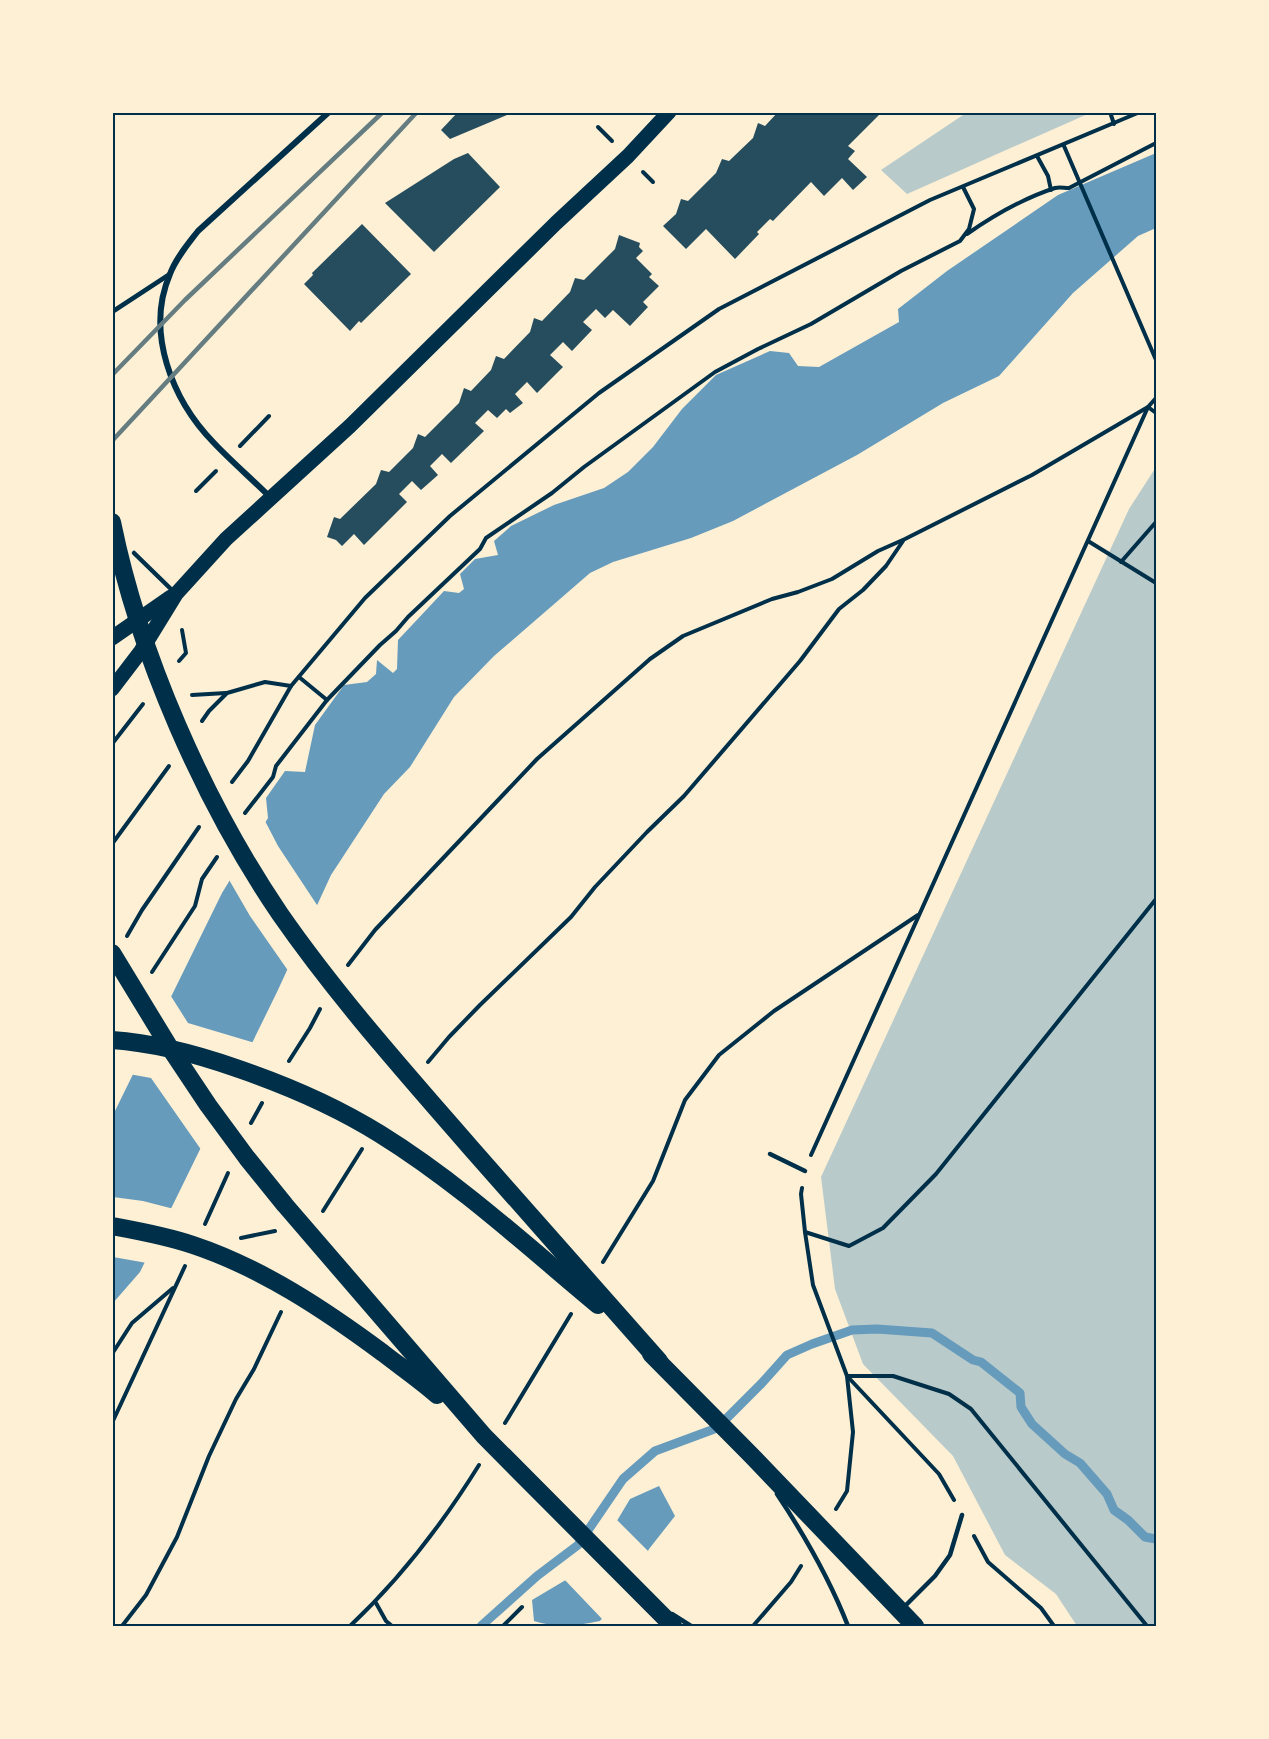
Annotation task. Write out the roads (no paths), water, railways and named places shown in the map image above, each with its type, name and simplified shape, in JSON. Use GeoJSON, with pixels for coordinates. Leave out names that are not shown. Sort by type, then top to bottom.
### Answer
{"type":"FeatureCollection","features":[{"type":"Feature","properties":{"kind":"highway"},"geometry":{"type":"LineString","coordinates":[[112,522],[137,616],[169,705],[198,770],[225,822],[279,912],[379,1043],[659,1361],[915,1626]]}},
{"type":"Feature","properties":{"kind":"highway"},"geometry":{"type":"LineString","coordinates":[[112,953],[168,1045],[208,1105],[248,1158],[322,1248],[484,1436]]}},
{"type":"Feature","properties":{"kind":"highway"},"geometry":{"type":"LineString","coordinates":[[112,1040],[177,1050],[249,1072],[316,1100],[380,1134],[469,1197],[603,1310],[659,1361]]}},
{"type":"Feature","properties":{"kind":"highway"},"geometry":{"type":"LineString","coordinates":[[112,1226],[161,1236],[219,1255],[284,1287],[383,1353],[427,1386],[484,1436],[673,1626]]}},
{"type":"Feature","properties":{"kind":"main road"},"geometry":{"type":"LineString","coordinates":[[112,690],[141,651],[176,594],[226,539],[350,426],[556,223],[628,156],[669,112]]}},
{"type":"Feature","properties":{"kind":"main road"},"geometry":{"type":"LineString","coordinates":[[112,638],[176,594]]}},
{"type":"Feature","properties":{"kind":"street"},"geometry":{"type":"LineString","coordinates":[[272,499],[214,444],[198,425],[180,397],[170,377],[164,352],[161,306],[170,274],[185,249],[206,223],[329,112]]}},
{"type":"Feature","properties":{"kind":"lane"},"geometry":{"type":"LineString","coordinates":[[112,312],[170,274]]}},
{"type":"Feature","properties":{"kind":"lane"},"geometry":{"type":"LineString","coordinates":[[134,553],[176,594]]}},
{"type":"Feature","properties":{"kind":"lane"},"geometry":{"type":"LineString","coordinates":[[770,1154],[805,1171]]}},
{"type":"Feature","properties":{"kind":"lane"},"geometry":{"type":"LineString","coordinates":[[751,1455],[769,1481]]}},
{"type":"Feature","properties":{"kind":"lane"},"geometry":{"type":"LineString","coordinates":[[775,1490],[813,1552],[848,1626]]}},
{"type":"Feature","properties":{"kind":"lane"},"geometry":{"type":"LineString","coordinates":[[900,1611],[935,1576],[950,1556],[962,1515]]}},
{"type":"Feature","properties":{"kind":"lane"},"geometry":{"type":"LineString","coordinates":[[614,1567],[669,1612],[691,1626]]}},
{"type":"Feature","properties":{"kind":"water"},"geometry":{"type":"Polygon","coordinates":[[[1156,153],[1156,228],[1138,236],[1073,293],[999,376],[943,403],[857,455],[733,521],[691,538],[613,562],[590,573],[494,656],[454,697],[410,767],[384,794],[331,875],[277,992],[140,1272],[113,1303],[113,1115],[222,893],[268,818],[266,798],[285,771],[305,772],[315,725],[344,685],[367,682],[376,674],[377,660],[393,673],[397,669],[398,640],[444,591],[459,593],[464,589],[460,574],[475,559],[498,555],[494,541],[511,526],[554,505],[604,488],[628,472],[653,447],[682,409],[716,375],[770,351],[789,353],[798,366],[819,367],[899,322],[898,309],[947,271],[1058,195],[1156,153]]]}},
{"type":"Feature","properties":{"kind":"water"},"geometry":{"type":"Polygon","coordinates":[[[659,1486],[675,1516],[649,1549],[634,1578],[600,1621],[567,1626],[534,1621],[532,1600],[564,1581],[587,1571],[630,1499],[659,1486]]]}},
{"type":"Feature","properties":{"kind":"waterway"},"geometry":{"type":"LineString","coordinates":[[481,1626],[537,1576],[578,1545],[623,1479],[655,1451],[717,1428],[787,1355],[852,1330],[877,1329],[932,1333],[973,1360],[981,1362],[1020,1393],[1021,1407],[1032,1424],[1065,1454],[1080,1463],[1107,1494],[1114,1510],[1145,1537],[1156,1539]]}},
{"type":"Feature","properties":{"kind":"railway"},"geometry":{"type":"LineString","coordinates":[[112,375],[185,300],[383,112]]}},
{"type":"Feature","properties":{"kind":"railway"},"geometry":{"type":"LineString","coordinates":[[112,441],[417,112]]}}]}
